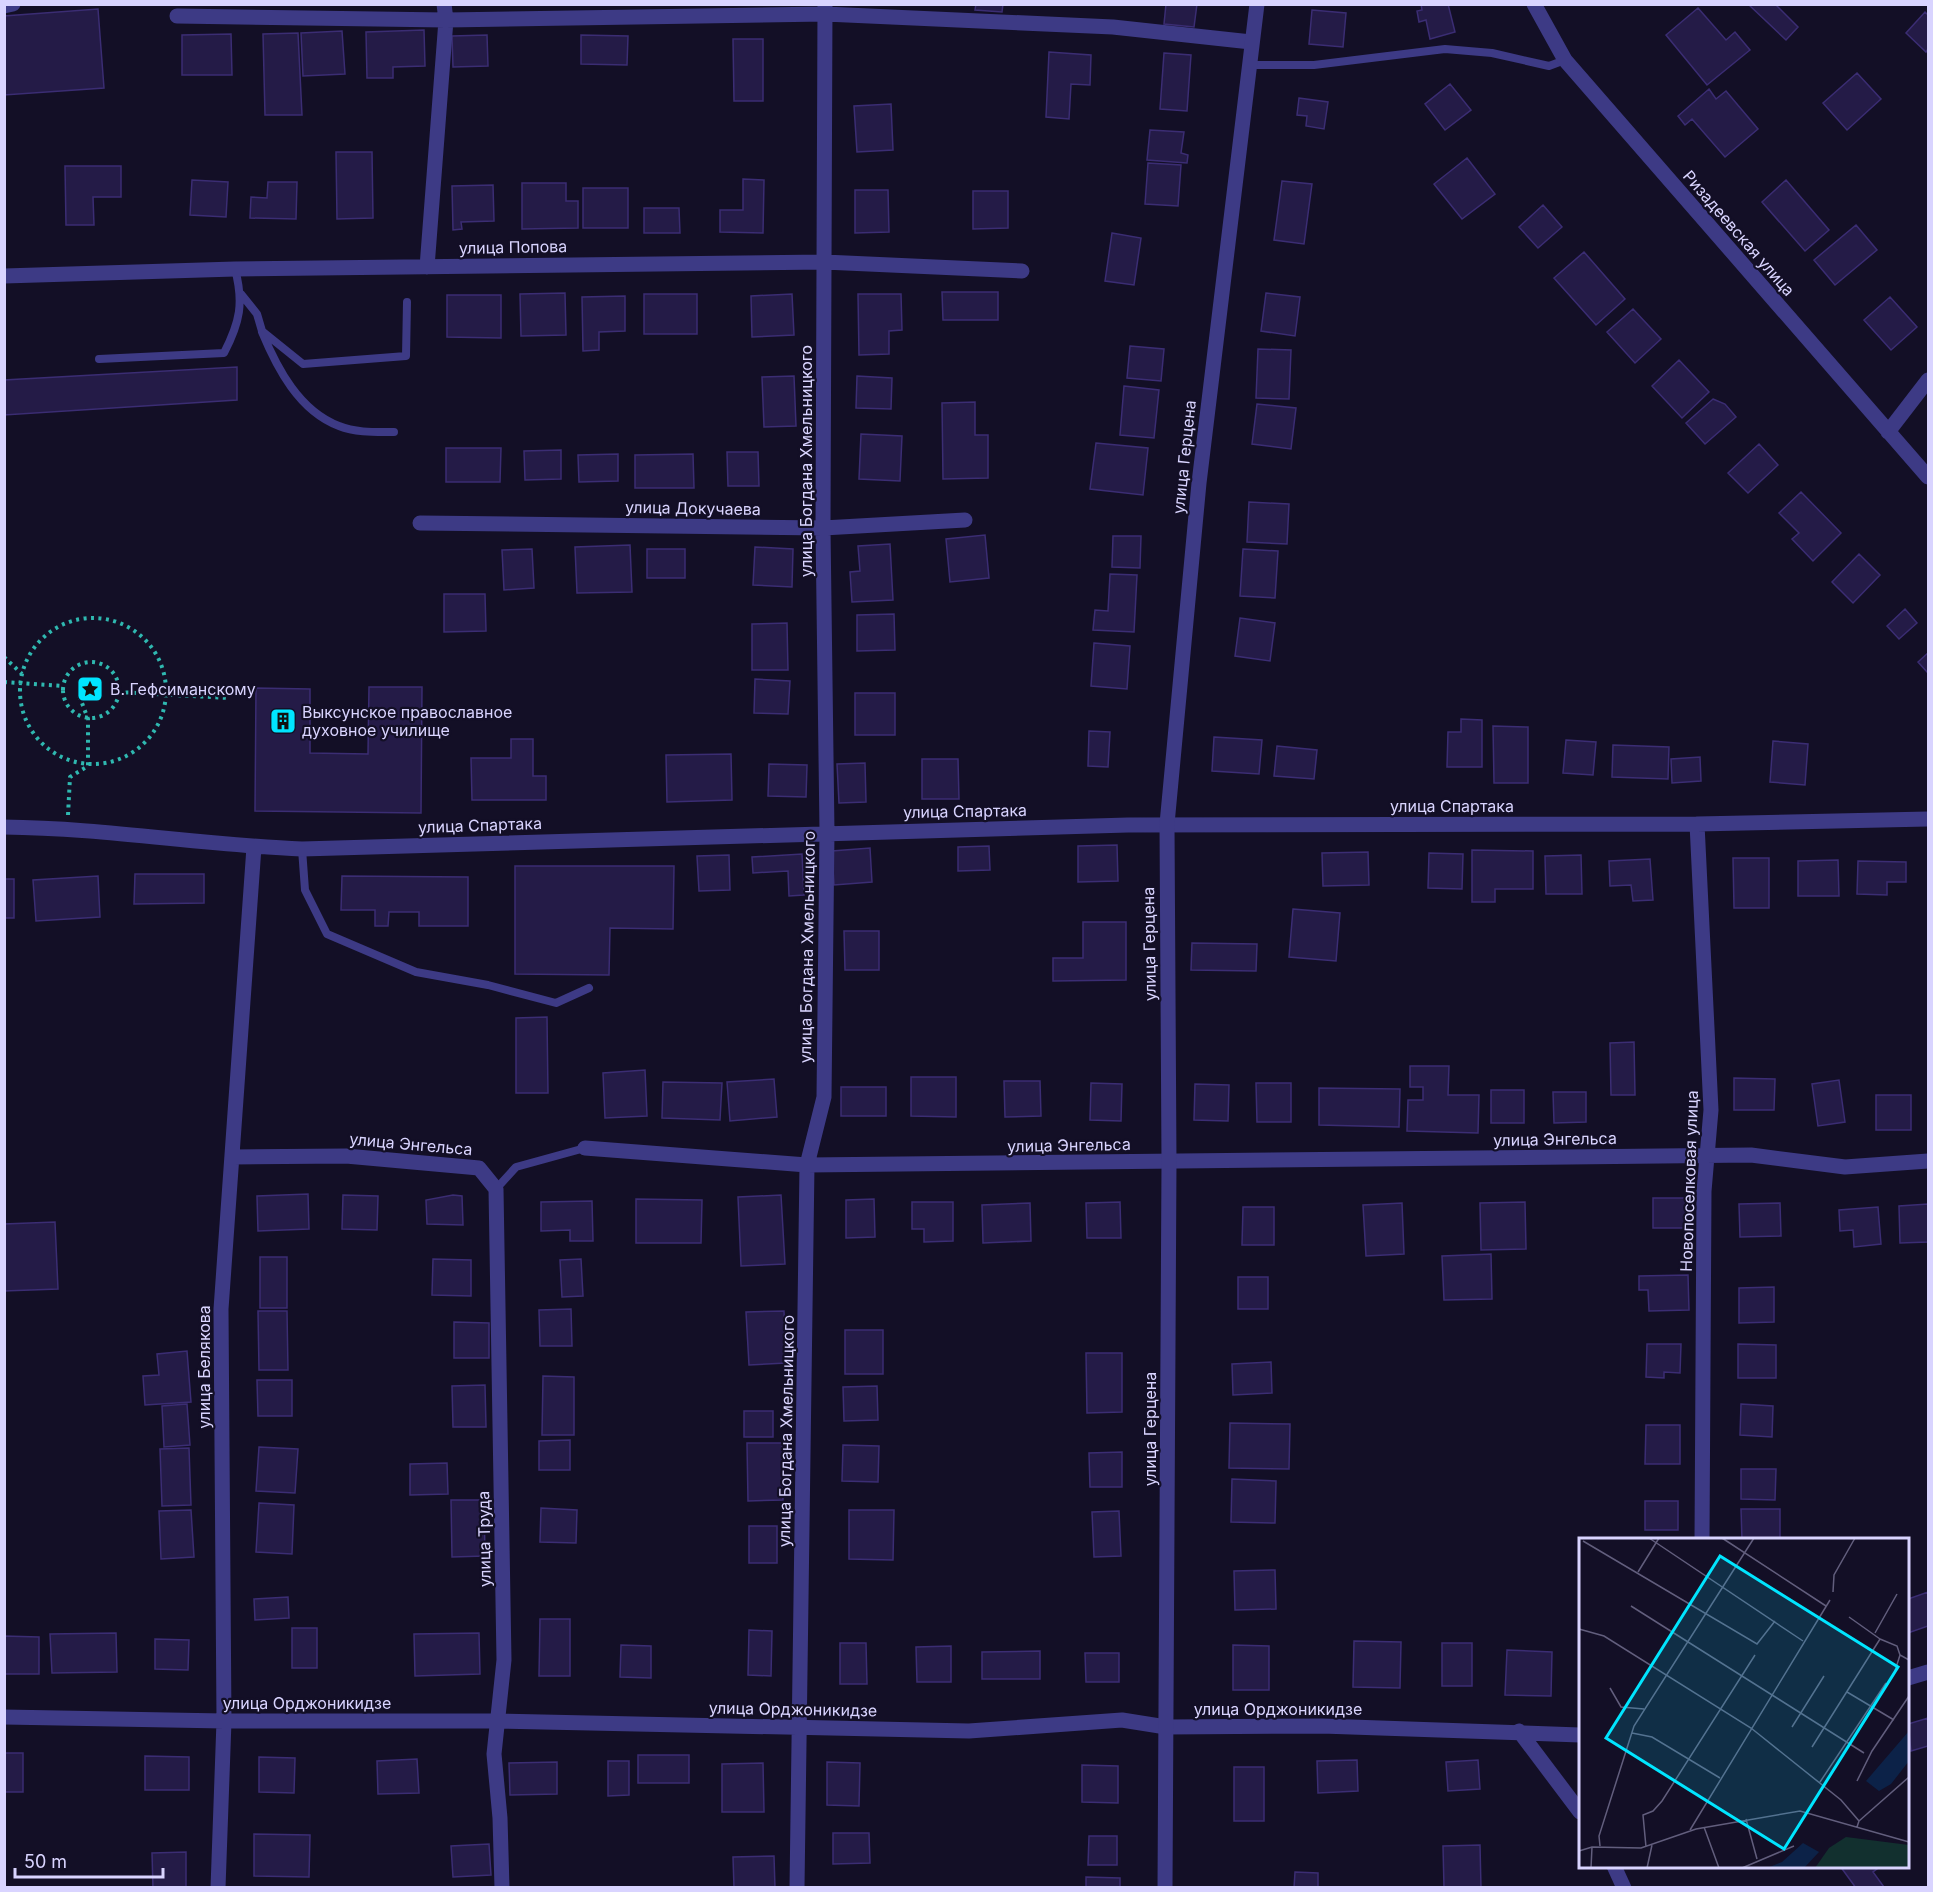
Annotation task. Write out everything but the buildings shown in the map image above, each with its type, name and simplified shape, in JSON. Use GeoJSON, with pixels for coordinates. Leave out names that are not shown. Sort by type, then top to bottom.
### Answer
{"type":"FeatureCollection","features":[{"type":"Feature","properties":{"kind":"street"},"geometry":{"type":"LineString","coordinates":[[4,6],[13,4]]}},
{"type":"Feature","properties":{"kind":"street","name":"улица Герцена"},"geometry":{"type":"LineString","coordinates":[[1165,1887],[1169,1162],[1167,824],[1199,483],[1257,4]]}},
{"type":"Feature","properties":{"kind":"street","name":"Ризадеевская улица"},"geometry":{"type":"LineString","coordinates":[[1534,4],[1565,60],[1929,477]]}},
{"type":"Feature","properties":{"kind":"street"},"geometry":{"type":"LineString","coordinates":[[177,16],[825,9],[1113,27],[1251,42]]}},
{"type":"Feature","properties":{"kind":"street","name":"улица Богдана Хмельницкого"},"geometry":{"type":"LineString","coordinates":[[797,1887],[807,1165],[824,1097],[827,832],[823,528],[825,9]]}},
{"type":"Feature","properties":{"kind":"street"},"geometry":{"type":"LineString","coordinates":[[427,267],[445,12]]}},
{"type":"Feature","properties":{"kind":"street","name":"улица Попова"},"geometry":{"type":"LineString","coordinates":[[4,276],[235,269],[824,262],[1022,271]]}},
{"type":"Feature","properties":{"kind":"street"},"geometry":{"type":"LineString","coordinates":[[1888,432],[1929,380]]}},
{"type":"Feature","properties":{"kind":"street","name":"улица Докучаева"},"geometry":{"type":"LineString","coordinates":[[420,524],[823,528],[965,520]]}},
{"type":"Feature","properties":{"kind":"street","name":"улица Спартака"},"geometry":{"type":"LineString","coordinates":[[4,826],[66,828],[254,847],[302,849],[827,832],[1167,824],[1697,825],[1929,819]]}},
{"type":"Feature","properties":{"kind":"street","name":"Новопоселковая улица"},"geometry":{"type":"LineString","coordinates":[[1697,825],[1711,1110],[1706,1156],[1702,1538]]}},
{"type":"Feature","properties":{"kind":"street","name":"улица Белякова"},"geometry":{"type":"LineString","coordinates":[[218,1887],[224,1721],[221,1309],[254,847]]}},
{"type":"Feature","properties":{"kind":"street","name":"улица Энгельса"},"geometry":{"type":"LineString","coordinates":[[585,1148],[807,1165],[1752,1155],[1845,1167],[1929,1161]]}},
{"type":"Feature","properties":{"kind":"street","name":"улица Энгельса"},"geometry":{"type":"LineString","coordinates":[[233,1157],[346,1156],[479,1168],[496,1189]]}},
{"type":"Feature","properties":{"kind":"street","name":"улица Труда"},"geometry":{"type":"LineString","coordinates":[[496,1189],[504,1660],[494,1754],[501,1818],[502,1887]]}},
{"type":"Feature","properties":{"kind":"street"},"geometry":{"type":"LineString","coordinates":[[1909,1678],[1929,1672]]}},
{"type":"Feature","properties":{"kind":"street","name":"улица Орджоникидзе"},"geometry":{"type":"LineString","coordinates":[[4,1717],[224,1721],[496,1721],[969,1731],[1122,1720],[1166,1727],[1322,1726],[1579,1735]]}},
{"type":"Feature","properties":{"kind":"street"},"geometry":{"type":"LineString","coordinates":[[1519,1731],[1579,1809]]}},
{"type":"Feature","properties":{"kind":"street"},"geometry":{"type":"LineString","coordinates":[[1615,1868],[1624,1887]]}},
{"type":"Feature","properties":{"kind":"lane"},"geometry":{"type":"LineString","coordinates":[[1248,66],[1314,65],[1445,49],[1492,52],[1549,66],[1565,60]]}},
{"type":"Feature","properties":{"kind":"lane"},"geometry":{"type":"LineString","coordinates":[[99,359],[224,353],[237,329],[241,294],[235,269]]}},
{"type":"Feature","properties":{"kind":"lane"},"geometry":{"type":"LineString","coordinates":[[241,294],[256,314],[277,366],[308,406],[338,426],[366,432],[394,432]]}},
{"type":"Feature","properties":{"kind":"lane"},"geometry":{"type":"LineString","coordinates":[[262,332],[303,364],[406,356],[407,302]]}},
{"type":"Feature","properties":{"kind":"lane"},"geometry":{"type":"LineString","coordinates":[[302,849],[306,890],[327,934],[416,972],[488,984],[556,1003],[589,988]]}},
{"type":"Feature","properties":{"kind":"lane","name":"улица Энгельса"},"geometry":{"type":"LineString","coordinates":[[496,1189],[516,1167],[585,1148]]}},
{"type":"Feature","properties":{"kind":"path"},"geometry":{"type":"LineString","coordinates":[[66,828],[70,777],[88,766],[116,761],[141,747],[158,724],[164,710],[165,693],[162,668],[148,643],[125,625],[98,617],[69,621],[45,635],[27,658],[20,682],[23,714],[37,739],[60,757],[88,766]]}},
{"type":"Feature","properties":{"kind":"path"},"geometry":{"type":"LineString","coordinates":[[4,657],[22,674]]}},
{"type":"Feature","properties":{"kind":"path"},"geometry":{"type":"LineString","coordinates":[[94,662],[104,665],[112,672],[118,692],[115,702],[108,711],[88,719],[69,707],[63,686],[66,676],[73,668],[94,662]]}},
{"type":"Feature","properties":{"kind":"path"},"geometry":{"type":"LineString","coordinates":[[4,682],[63,686]]}},
{"type":"Feature","properties":{"kind":"path"},"geometry":{"type":"LineString","coordinates":[[118,692],[230,698]]}},
{"type":"Feature","properties":{"kind":"path"},"geometry":{"type":"LineString","coordinates":[[79,695],[88,719],[88,766]]}},
{"type":"Feature","properties":{"kind":"place","name":"В. Гефсиманскому"},"geometry":{"type":"Point","coordinates":[90,689]}},
{"type":"Feature","properties":{"kind":"place","name":"Выксунское православное духовное училище"},"geometry":{"type":"Point","coordinates":[283,721]}}]}
